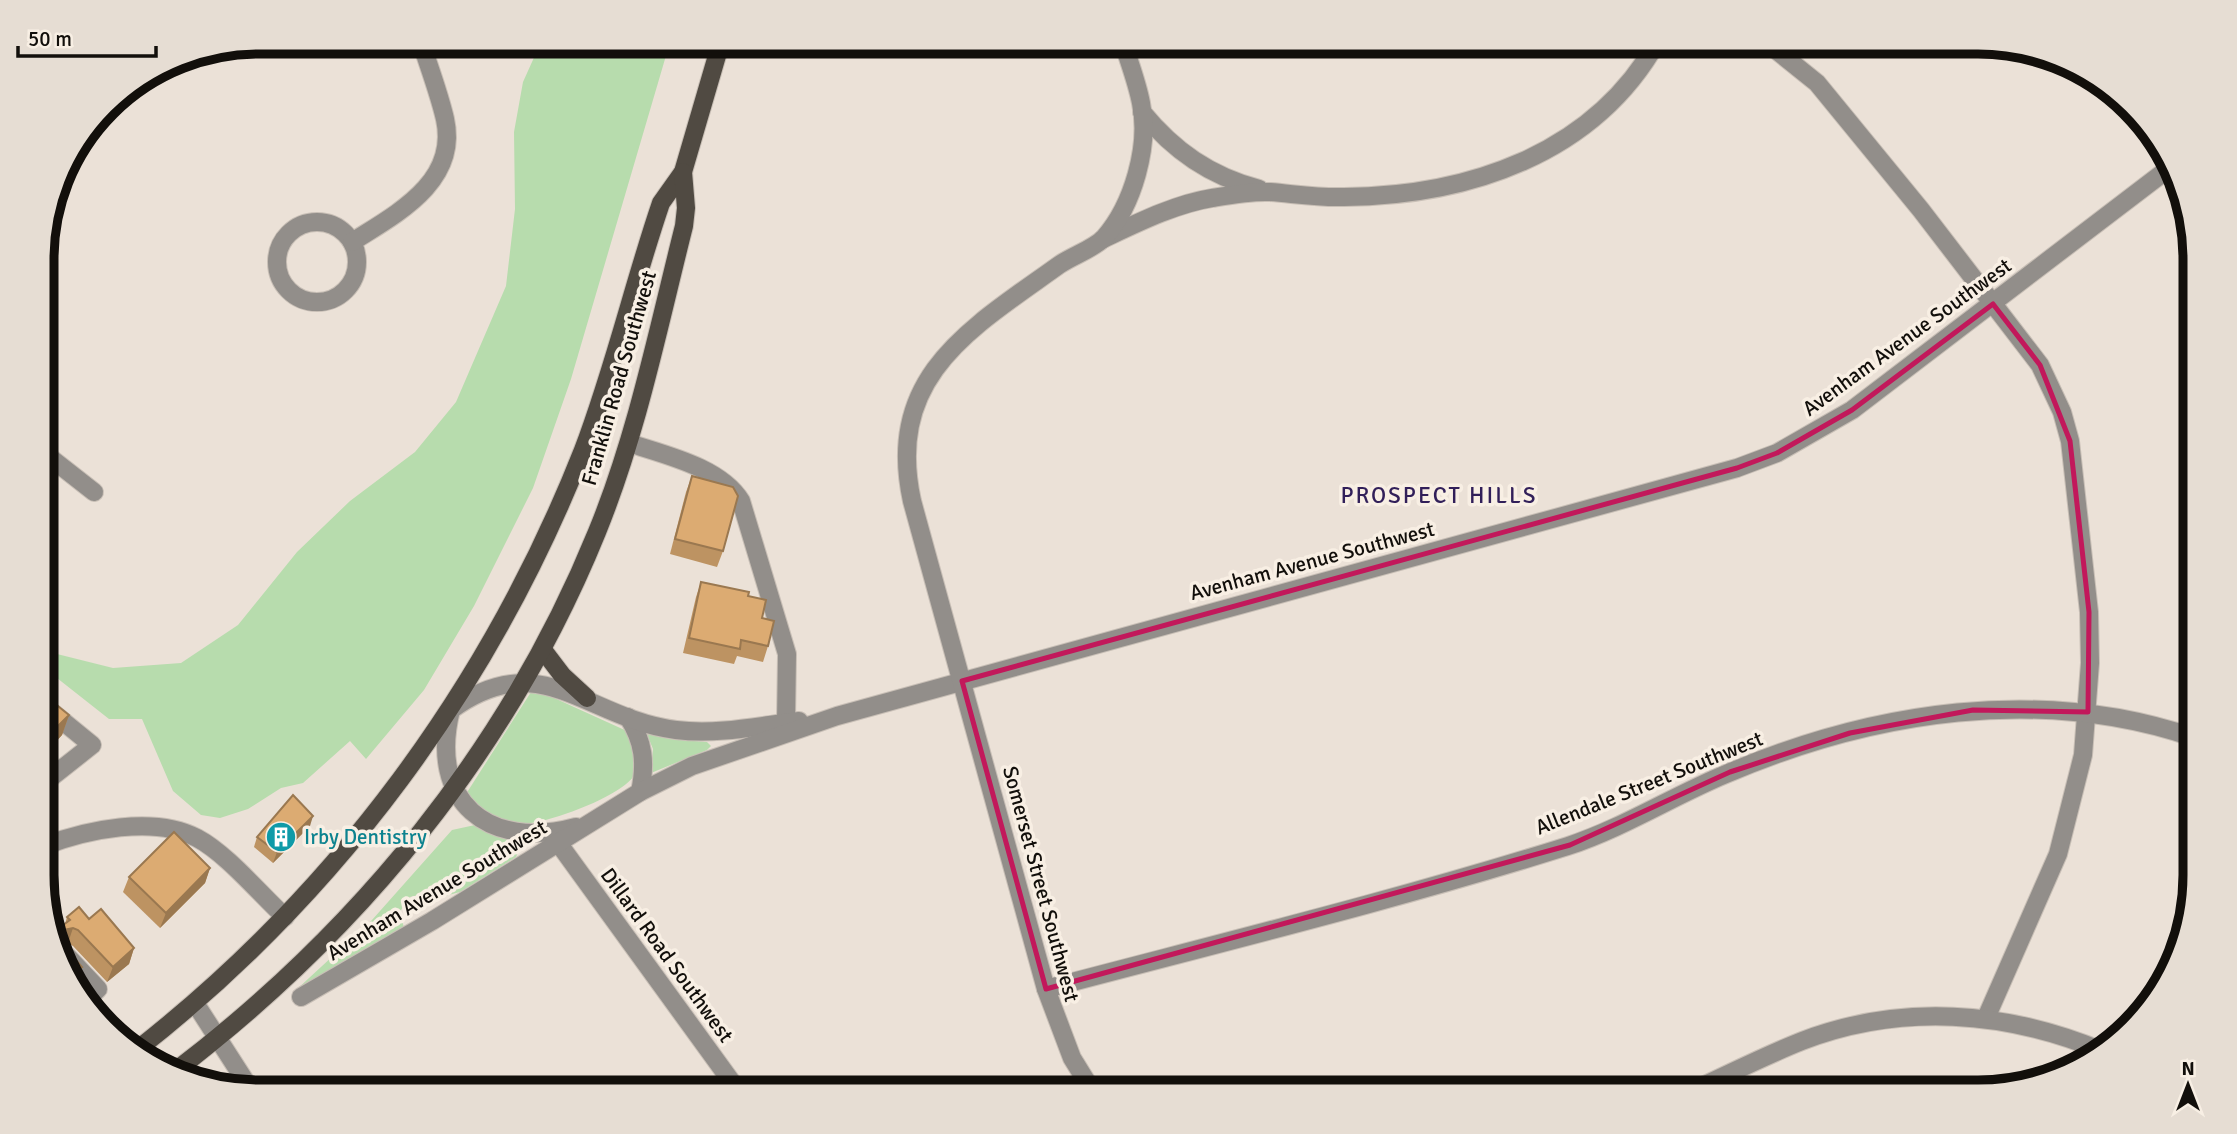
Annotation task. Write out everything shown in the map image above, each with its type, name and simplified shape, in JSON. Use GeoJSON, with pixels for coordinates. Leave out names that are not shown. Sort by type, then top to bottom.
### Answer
{"type":"FeatureCollection","features":[{"type":"Feature","properties":{"kind":"main road","name":"Franklin Road Southwest"},"geometry":{"type":"LineString","coordinates":[[144,1044],[195,1003],[285,917],[389,797],[451,710],[491,644],[554,520],[599,404],[661,203],[683,172],[717,54]]}},
{"type":"Feature","properties":{"kind":"main road","name":"Franklin Road Southwest"},"geometry":{"type":"LineString","coordinates":[[183,1065],[220,1037],[292,974],[362,902],[412,845],[453,790],[543,650],[598,530],[629,443],[684,226],[687,208],[683,172]]}},
{"type":"Feature","properties":{"kind":"main road"},"geometry":{"type":"LineString","coordinates":[[543,650],[562,675],[587,698]]}},
{"type":"Feature","properties":{"kind":"street"},"geometry":{"type":"LineString","coordinates":[[352,242],[423,193],[435,179],[444,158],[446,121],[425,54]]}},
{"type":"Feature","properties":{"kind":"street"},"geometry":{"type":"LineString","coordinates":[[1103,239],[1121,212],[1132,187],[1142,143],[1142,112],[1125,54]]}},
{"type":"Feature","properties":{"kind":"street"},"geometry":{"type":"LineString","coordinates":[[1142,112],[1168,141],[1209,170],[1268,192],[1384,197],[1462,184],[1521,165],[1553,147],[1610,102],[1648,54]]}},
{"type":"Feature","properties":{"kind":"street"},"geometry":{"type":"LineString","coordinates":[[1781,54],[1817,83],[1993,304],[2051,385],[2070,441],[2089,612],[2088,712],[2073,805],[2058,854],[1986,1018]]}},
{"type":"Feature","properties":{"kind":"street","name":"Avenham Avenue Southwest"},"geometry":{"type":"LineString","coordinates":[[301,997],[559,844],[640,792],[692,766],[837,716],[1747,464],[1816,433],[1853,410],[2163,173]]}},
{"type":"Feature","properties":{"kind":"street","name":"Somerset Street Southwest"},"geometry":{"type":"LineString","coordinates":[[1086,1080],[1067,1048],[1046,989],[906,475],[905,450],[916,399],[928,376],[950,347],[1071,257],[1103,239],[1200,201],[1268,192]]}},
{"type":"Feature","properties":{"kind":"street"},"geometry":{"type":"LineString","coordinates":[[307,222],[324,222],[344,232],[352,242],[358,264],[355,276],[342,294],[331,300],[310,302],[296,297],[280,280],[277,253],[283,239],[293,229],[307,222]]}},
{"type":"Feature","properties":{"kind":"street"},"geometry":{"type":"LineString","coordinates":[[629,443],[720,479],[733,488],[741,501],[787,654],[786,722]]}},
{"type":"Feature","properties":{"kind":"street"},"geometry":{"type":"LineString","coordinates":[[55,461],[94,492]]}},
{"type":"Feature","properties":{"kind":"street","name":"Avenham Avenue Southwest"},"geometry":{"type":"LineString","coordinates":[[596,820],[554,832],[506,830],[485,822],[467,810],[453,790],[445,755],[446,730],[451,710],[485,689],[524,681],[587,698],[628,717],[675,730],[707,732],[837,716]]}},
{"type":"Feature","properties":{"kind":"street","name":"Allendale Street Southwest"},"geometry":{"type":"LineString","coordinates":[[1046,989],[1368,904],[1570,845],[1730,772],[1850,733],[1973,710],[2011,708],[2088,712],[2131,720],[2183,735]]}},
{"type":"Feature","properties":{"kind":"street"},"geometry":{"type":"LineString","coordinates":[[54,714],[92,745],[54,775]]}},
{"type":"Feature","properties":{"kind":"street"},"geometry":{"type":"LineString","coordinates":[[628,717],[643,747],[644,770],[640,792]]}},
{"type":"Feature","properties":{"kind":"street"},"geometry":{"type":"LineString","coordinates":[[54,843],[92,831],[161,828],[177,830],[209,846],[285,917]]}},
{"type":"Feature","properties":{"kind":"street","name":"Dillard Road Southwest"},"geometry":{"type":"LineString","coordinates":[[559,844],[729,1080]]}},
{"type":"Feature","properties":{"kind":"street"},"geometry":{"type":"LineString","coordinates":[[77,966],[98,989],[93,994]]}},
{"type":"Feature","properties":{"kind":"street"},"geometry":{"type":"LineString","coordinates":[[195,1003],[220,1037],[244,1079]]}},
{"type":"Feature","properties":{"kind":"street"},"geometry":{"type":"LineString","coordinates":[[1718,1079],[1802,1041],[1841,1028],[1924,1016],[1986,1018],[2031,1026],[2089,1047]]}},
{"type":"Feature","properties":{"kind":"highlighted area"},"geometry":{"type":"Polygon","coordinates":[[[1993,304],[2040,365],[2070,441],[2089,612],[2088,712],[1973,710],[1850,733],[1730,772],[1570,845],[1046,989],[962,681],[1737,468],[1777,453],[1852,410],[1993,304]]]}},
{"type":"Feature","properties":{"kind":"green space"},"geometry":{"type":"Polygon","coordinates":[[[536,54],[666,54],[571,379],[533,488],[474,606],[424,690],[366,759],[350,741],[303,783],[281,788],[248,809],[220,818],[201,815],[173,791],[142,719],[109,719],[54,676],[54,653],[113,668],[181,663],[238,625],[297,552],[350,501],[415,452],[456,402],[506,286],[515,209],[514,132],[523,82],[536,54]]]}},
{"type":"Feature","properties":{"kind":"green space"},"geometry":{"type":"Polygon","coordinates":[[[531,692],[541,692],[629,732],[635,748],[637,767],[633,777],[625,785],[596,802],[542,821],[515,824],[494,817],[466,794],[531,692]]]}},
{"type":"Feature","properties":{"kind":"green space"},"geometry":{"type":"Polygon","coordinates":[[[647,734],[707,742],[711,746],[651,773],[653,749],[647,734]]]}},
{"type":"Feature","properties":{"kind":"green space"},"geometry":{"type":"Polygon","coordinates":[[[475,825],[495,836],[516,839],[520,848],[516,857],[460,892],[437,898],[428,893],[410,897],[399,913],[404,927],[296,990],[372,920],[452,830],[475,825]]]}},
{"type":"Feature","properties":{"kind":"building"},"geometry":{"type":"Polygon","coordinates":[[[692,476],[733,487],[738,496],[723,551],[675,539],[692,476]]]}},
{"type":"Feature","properties":{"kind":"building"},"geometry":{"type":"Polygon","coordinates":[[[701,582],[749,592],[748,596],[766,600],[762,618],[774,621],[768,646],[741,640],[740,649],[689,638],[701,582]]]}},
{"type":"Feature","properties":{"kind":"building"},"geometry":{"type":"Polygon","coordinates":[[[54,703],[69,715],[58,726],[55,723],[54,703]]]}},
{"type":"Feature","properties":{"kind":"building","name":"Irby Dentistry"},"geometry":{"type":"Polygon","coordinates":[[[293,795],[313,816],[277,852],[257,837],[293,795]]]}},
{"type":"Feature","properties":{"kind":"building"},"geometry":{"type":"Polygon","coordinates":[[[174,832],[210,868],[166,913],[129,877],[174,832]]]}},
{"type":"Feature","properties":{"kind":"building"},"geometry":{"type":"Polygon","coordinates":[[[79,907],[89,919],[101,909],[134,948],[113,967],[78,930],[73,928],[62,932],[61,927],[70,920],[67,917],[79,907]]]}},
{"type":"Feature","properties":{"kind":"building"},"geometry":{"type":"Polygon","coordinates":[[[70,954],[82,967],[78,970],[70,954]]]}},
{"type":"Feature","properties":{"kind":"place","name":"Irby Dentistry"},"geometry":{"type":"Point","coordinates":[281,837]}},
{"type":"Feature","properties":{"kind":"district","name":"PROSPECT HILLS"},"geometry":{"type":"Point","coordinates":[1439,495]}}]}
